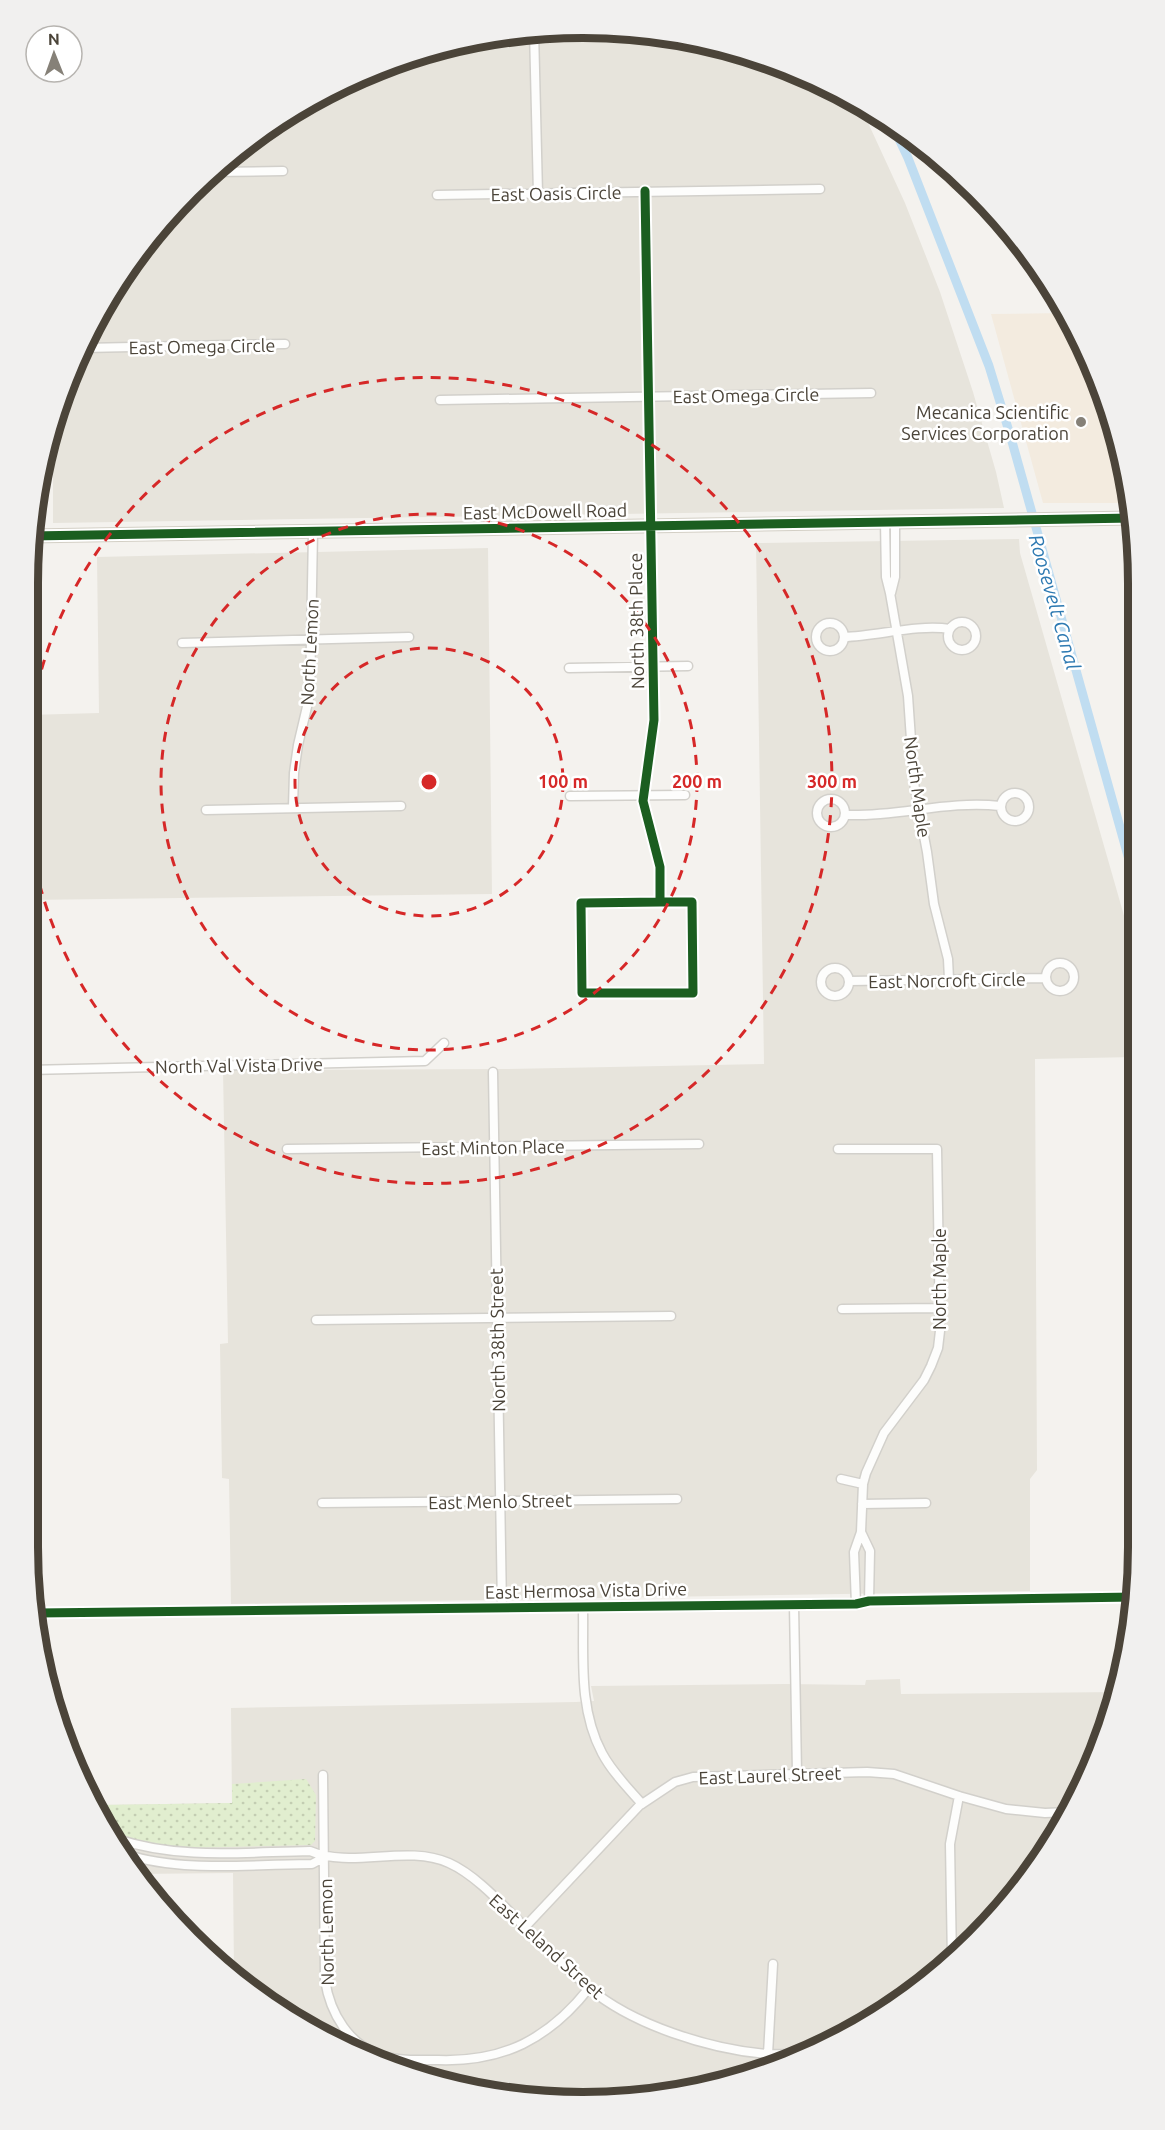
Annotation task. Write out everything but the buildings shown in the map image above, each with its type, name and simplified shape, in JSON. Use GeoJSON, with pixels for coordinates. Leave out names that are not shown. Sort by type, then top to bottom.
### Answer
{"type":"FeatureCollection","features":[{"type":"Feature","properties":{"kind":"main road","name":"East McDowell Road"},"geometry":{"type":"LineString","coordinates":[[40,536],[1124,518]]}},
{"type":"Feature","properties":{"kind":"street"},"geometry":{"type":"LineString","coordinates":[[534,40],[538,194]]}},
{"type":"Feature","properties":{"kind":"street"},"geometry":{"type":"LineString","coordinates":[[224,172],[283,171]]}},
{"type":"Feature","properties":{"kind":"street","name":"East Oasis Circle"},"geometry":{"type":"LineString","coordinates":[[437,195],[820,189]]}},
{"type":"Feature","properties":{"kind":"street","name":"North 38th Place"},"geometry":{"type":"LineString","coordinates":[[645,191],[654,720],[643,801],[660,867],[660,903]]}},
{"type":"Feature","properties":{"kind":"street","name":"East Omega Circle"},"geometry":{"type":"LineString","coordinates":[[91,348],[285,344]]}},
{"type":"Feature","properties":{"kind":"street","name":"East Omega Circle"},"geometry":{"type":"LineString","coordinates":[[440,400],[871,393]]}},
{"type":"Feature","properties":{"kind":"street","name":"North Maple"},"geometry":{"type":"LineString","coordinates":[[890,522],[886,577],[908,696],[911,761],[934,904],[948,959],[949,979]]}},
{"type":"Feature","properties":{"kind":"street","name":"North Lemon"},"geometry":{"type":"LineString","coordinates":[[293,807],[298,745],[310,694],[313,532]]}},
{"type":"Feature","properties":{"kind":"street"},"geometry":{"type":"LineString","coordinates":[[844,637],[937,627],[950,629]]}},
{"type":"Feature","properties":{"kind":"street"},"geometry":{"type":"LineString","coordinates":[[182,643],[409,637]]}},
{"type":"Feature","properties":{"kind":"street"},"geometry":{"type":"LineString","coordinates":[[569,668],[688,666]]}},
{"type":"Feature","properties":{"kind":"street"},"geometry":{"type":"LineString","coordinates":[[570,796],[686,795]]}},
{"type":"Feature","properties":{"kind":"street"},"geometry":{"type":"LineString","coordinates":[[846,814],[876,815],[961,805],[1000,806]]}},
{"type":"Feature","properties":{"kind":"street"},"geometry":{"type":"LineString","coordinates":[[206,810],[401,806]]}},
{"type":"Feature","properties":{"kind":"street"},"geometry":{"type":"LineString","coordinates":[[693,902],[693,993],[582,993],[581,903],[660,903],[693,902]]}},
{"type":"Feature","properties":{"kind":"street","name":"East Norcroft Circle"},"geometry":{"type":"LineString","coordinates":[[849,981],[1046,978]]}},
{"type":"Feature","properties":{"kind":"street","name":"North Val Vista Drive"},"geometry":{"type":"LineString","coordinates":[[38,1070],[425,1061],[444,1043]]}},
{"type":"Feature","properties":{"kind":"street","name":"North 38th Street"},"geometry":{"type":"LineString","coordinates":[[493,1072],[502,1608]]}},
{"type":"Feature","properties":{"kind":"street","name":"East Minton Place"},"geometry":{"type":"LineString","coordinates":[[287,1149],[699,1144]]}},
{"type":"Feature","properties":{"kind":"street","name":"North Maple"},"geometry":{"type":"LineString","coordinates":[[838,1149],[937,1149],[940,1308],[938,1348],[924,1380],[884,1433],[872,1456],[863,1484],[861,1532],[854,1552],[856,1604]]}},
{"type":"Feature","properties":{"kind":"street"},"geometry":{"type":"LineString","coordinates":[[842,1309],[940,1308]]}},
{"type":"Feature","properties":{"kind":"street"},"geometry":{"type":"LineString","coordinates":[[316,1320],[671,1316]]}},
{"type":"Feature","properties":{"kind":"street"},"geometry":{"type":"LineString","coordinates":[[841,1479],[863,1484]]}},
{"type":"Feature","properties":{"kind":"street","name":"East Menlo Street"},"geometry":{"type":"LineString","coordinates":[[322,1503],[677,1499]]}},
{"type":"Feature","properties":{"kind":"street"},"geometry":{"type":"LineString","coordinates":[[862,1504],[926,1503]]}},
{"type":"Feature","properties":{"kind":"street","name":"North Maple"},"geometry":{"type":"LineString","coordinates":[[861,1532],[870,1551],[868,1601]]}},
{"type":"Feature","properties":{"kind":"street","name":"East Hermosa Vista Drive"},"geometry":{"type":"LineString","coordinates":[[41,1613],[794,1605],[856,1604],[868,1601],[1125,1597]]}},
{"type":"Feature","properties":{"kind":"street"},"geometry":{"type":"LineString","coordinates":[[794,1605],[797,1773]]}},
{"type":"Feature","properties":{"kind":"street"},"geometry":{"type":"LineString","coordinates":[[583,1607],[584,1692],[593,1734],[616,1775],[642,1804]]}},
{"type":"Feature","properties":{"kind":"street","name":"East Laurel Street"},"geometry":{"type":"LineString","coordinates":[[525,1927],[642,1804],[675,1782],[693,1777],[797,1773],[894,1774],[1006,1809],[1058,1812]]}},
{"type":"Feature","properties":{"kind":"street","name":"North Lemon"},"geometry":{"type":"LineString","coordinates":[[323,1775],[325,1980],[327,1998],[347,2038]]}},
{"type":"Feature","properties":{"kind":"street"},"geometry":{"type":"LineString","coordinates":[[952,1948],[950,1844],[959,1796]]}},
{"type":"Feature","properties":{"kind":"street","name":"East Leland Street"},"geometry":{"type":"LineString","coordinates":[[124,1841],[155,1850],[179,1853],[310,1851],[324,1857],[407,1855],[435,1858],[450,1863],[480,1885],[589,1988],[613,2005],[651,2024],[725,2048],[768,2054],[784,2054]]}},
{"type":"Feature","properties":{"kind":"street","name":"East Leland Street"},"geometry":{"type":"LineString","coordinates":[[133,1856],[168,1863],[211,1865],[312,1864],[324,1857]]}},
{"type":"Feature","properties":{"kind":"street"},"geometry":{"type":"LineString","coordinates":[[768,2054],[773,1964]]}},
{"type":"Feature","properties":{"kind":"street"},"geometry":{"type":"LineString","coordinates":[[393,2059],[453,2061],[500,2054],[542,2033],[567,2014],[589,1988]]}},
{"type":"Feature","properties":{"kind":"shaded area"},"geometry":{"type":"Polygon","coordinates":[[[582,38],[654,42],[724,56],[791,79],[866,117],[905,203],[940,292],[973,392],[1004,508],[53,523],[53,454],[66,407],[94,341],[129,280],[150,251],[197,197],[223,173],[280,129],[310,111],[341,94],[407,66],[441,56],[511,42],[582,38]]]}},
{"type":"Feature","properties":{"kind":"shaded area"},"geometry":{"type":"Polygon","coordinates":[[[945,176],[959,189],[951,189],[945,176]]]}},
{"type":"Feature","properties":{"kind":"shaded area"},"geometry":{"type":"Polygon","coordinates":[[[1056,313],[1071,341],[1099,407],[1109,441],[1122,503],[1043,503],[991,314],[1056,313]]]}},
{"type":"Feature","properties":{"kind":"shaded area"},"geometry":{"type":"Polygon","coordinates":[[[1019,539],[1020,553],[1128,930],[1128,1057],[1035,1059],[1037,1470],[1030,1479],[1030,1591],[231,1604],[229,1479],[222,1478],[220,1344],[228,1343],[223,1070],[507,1069],[764,1064],[756,543],[1019,539]]]}},
{"type":"Feature","properties":{"kind":"shaded area"},"geometry":{"type":"Polygon","coordinates":[[[488,548],[492,894],[38,900],[38,715],[99,713],[97,557],[488,548]]]}},
{"type":"Feature","properties":{"kind":"shaded area"},"geometry":{"type":"Polygon","coordinates":[[[900,1679],[901,1694],[1108,1692],[1099,1723],[1071,1789],[1036,1850],[992,1907],[942,1957],[885,2001],[824,2036],[758,2064],[724,2074],[654,2088],[582,2092],[511,2088],[441,2074],[407,2064],[341,2036],[280,2001],[234,1966],[233,1873],[146,1874],[129,1850],[103,1805],[232,1803],[231,1708],[576,1702],[594,1701],[591,1686],[865,1685],[866,1680],[900,1679]]]}},
{"type":"Feature","properties":{"kind":"green space"},"geometry":{"type":"Polygon","coordinates":[[[306,1779],[316,1795],[315,1841],[311,1845],[185,1848],[158,1845],[120,1835],[103,1805],[232,1803],[232,1784],[306,1779]]]}},
{"type":"Feature","properties":{"kind":"waterway","name":"Roosevelt Canal"},"geometry":{"type":"LineString","coordinates":[[899,139],[989,366],[1128,856]]}},
{"type":"Feature","properties":{"kind":"cycle path"},"geometry":{"type":"LineString","coordinates":[[645,191],[654,720],[643,801],[660,867],[660,902],[692,902],[693,993],[582,993],[581,903],[660,902]]}},
{"type":"Feature","properties":{"kind":"cycle path"},"geometry":{"type":"LineString","coordinates":[[40,536],[1124,518]]}},
{"type":"Feature","properties":{"kind":"cycle path"},"geometry":{"type":"LineString","coordinates":[[41,1613],[856,1604],[869,1601],[1125,1597]]}},
{"type":"Feature","properties":{"kind":"place","name":"Mecanica Scientific Services Corporation"},"geometry":{"type":"Point","coordinates":[1081,422]}}]}
